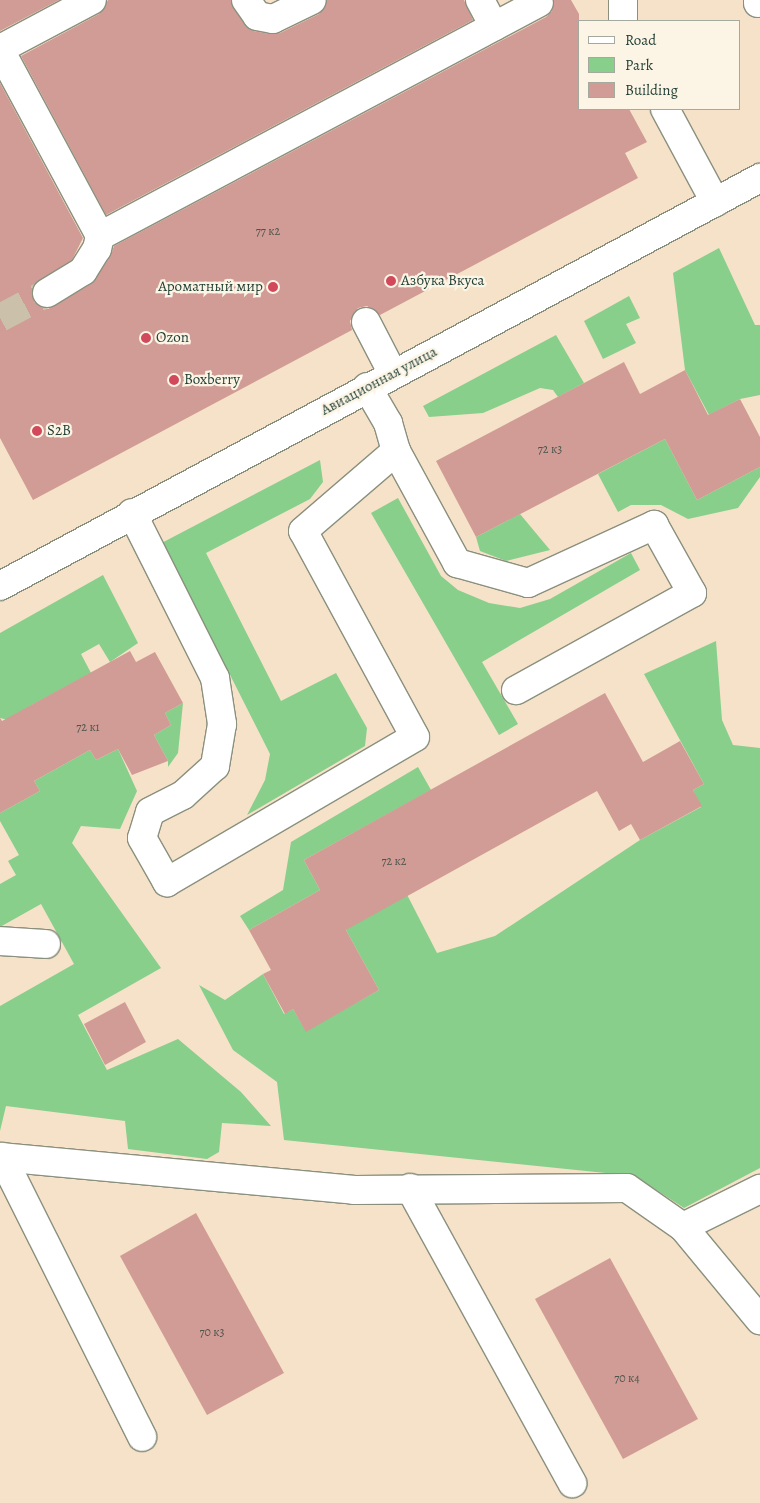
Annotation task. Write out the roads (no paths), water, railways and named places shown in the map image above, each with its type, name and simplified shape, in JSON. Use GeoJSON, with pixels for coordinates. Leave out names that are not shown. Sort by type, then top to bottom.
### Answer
{"type":"FeatureCollection","features":[{"type":"Feature","properties":{"kind":"street"},"geometry":{"type":"LineString","coordinates":[[47,293],[83,271],[97,249],[100,236],[0,50],[92,0]]}},
{"type":"Feature","properties":{"kind":"street"},"geometry":{"type":"LineString","coordinates":[[246,0],[257,16],[273,19],[312,0]]}},
{"type":"Feature","properties":{"kind":"street"},"geometry":{"type":"LineString","coordinates":[[480,0],[494,26]]}},
{"type":"Feature","properties":{"kind":"street"},"geometry":{"type":"LineString","coordinates":[[623,0],[623,20]]}},
{"type":"Feature","properties":{"kind":"street"},"geometry":{"type":"LineString","coordinates":[[100,236],[539,3]]}},
{"type":"Feature","properties":{"kind":"street"},"geometry":{"type":"LineString","coordinates":[[666,110],[715,202]]}},
{"type":"Feature","properties":{"kind":"street","name":"Авиационная улица"},"geometry":{"type":"LineString","coordinates":[[0,586],[132,513],[760,178]]}},
{"type":"Feature","properties":{"kind":"street"},"geometry":{"type":"LineString","coordinates":[[366,322],[393,374]]}},
{"type":"Feature","properties":{"kind":"street"},"geometry":{"type":"LineString","coordinates":[[367,387],[388,423],[396,451],[457,563],[528,583],[654,525],[692,593],[516,690]]}},
{"type":"Feature","properties":{"kind":"street"},"geometry":{"type":"LineString","coordinates":[[132,513],[215,678],[222,724],[215,766],[183,795],[150,812],[142,838],[167,882],[416,737],[303,531],[396,451]]}},
{"type":"Feature","properties":{"kind":"street"},"geometry":{"type":"LineString","coordinates":[[0,941],[46,944]]}},
{"type":"Feature","properties":{"kind":"street"},"geometry":{"type":"LineString","coordinates":[[1,1157],[354,1190],[410,1188],[628,1188],[683,1227],[760,1320]]}},
{"type":"Feature","properties":{"kind":"street"},"geometry":{"type":"LineString","coordinates":[[1,1157],[142,1437]]}},
{"type":"Feature","properties":{"kind":"street"},"geometry":{"type":"LineString","coordinates":[[410,1188],[572,1483]]}},
{"type":"Feature","properties":{"kind":"street"},"geometry":{"type":"LineString","coordinates":[[683,1227],[760,1189]]}},
{"type":"Feature","properties":{"kind":"tunnel"},"geometry":{"type":"LineString","coordinates":[[0,318],[47,293]]}},
{"type":"Feature","properties":{"kind":"place","name":"Азбука Вкуса"},"geometry":{"type":"Point","coordinates":[391,281]}},
{"type":"Feature","properties":{"kind":"place","name":"Ароматный мир"},"geometry":{"type":"Point","coordinates":[273,287]}},
{"type":"Feature","properties":{"kind":"place","name":"Ozon"},"geometry":{"type":"Point","coordinates":[146,338]}},
{"type":"Feature","properties":{"kind":"place","name":"Boxberry"},"geometry":{"type":"Point","coordinates":[174,380]}},
{"type":"Feature","properties":{"kind":"place","name":"S2B"},"geometry":{"type":"Point","coordinates":[37,431]}}]}
